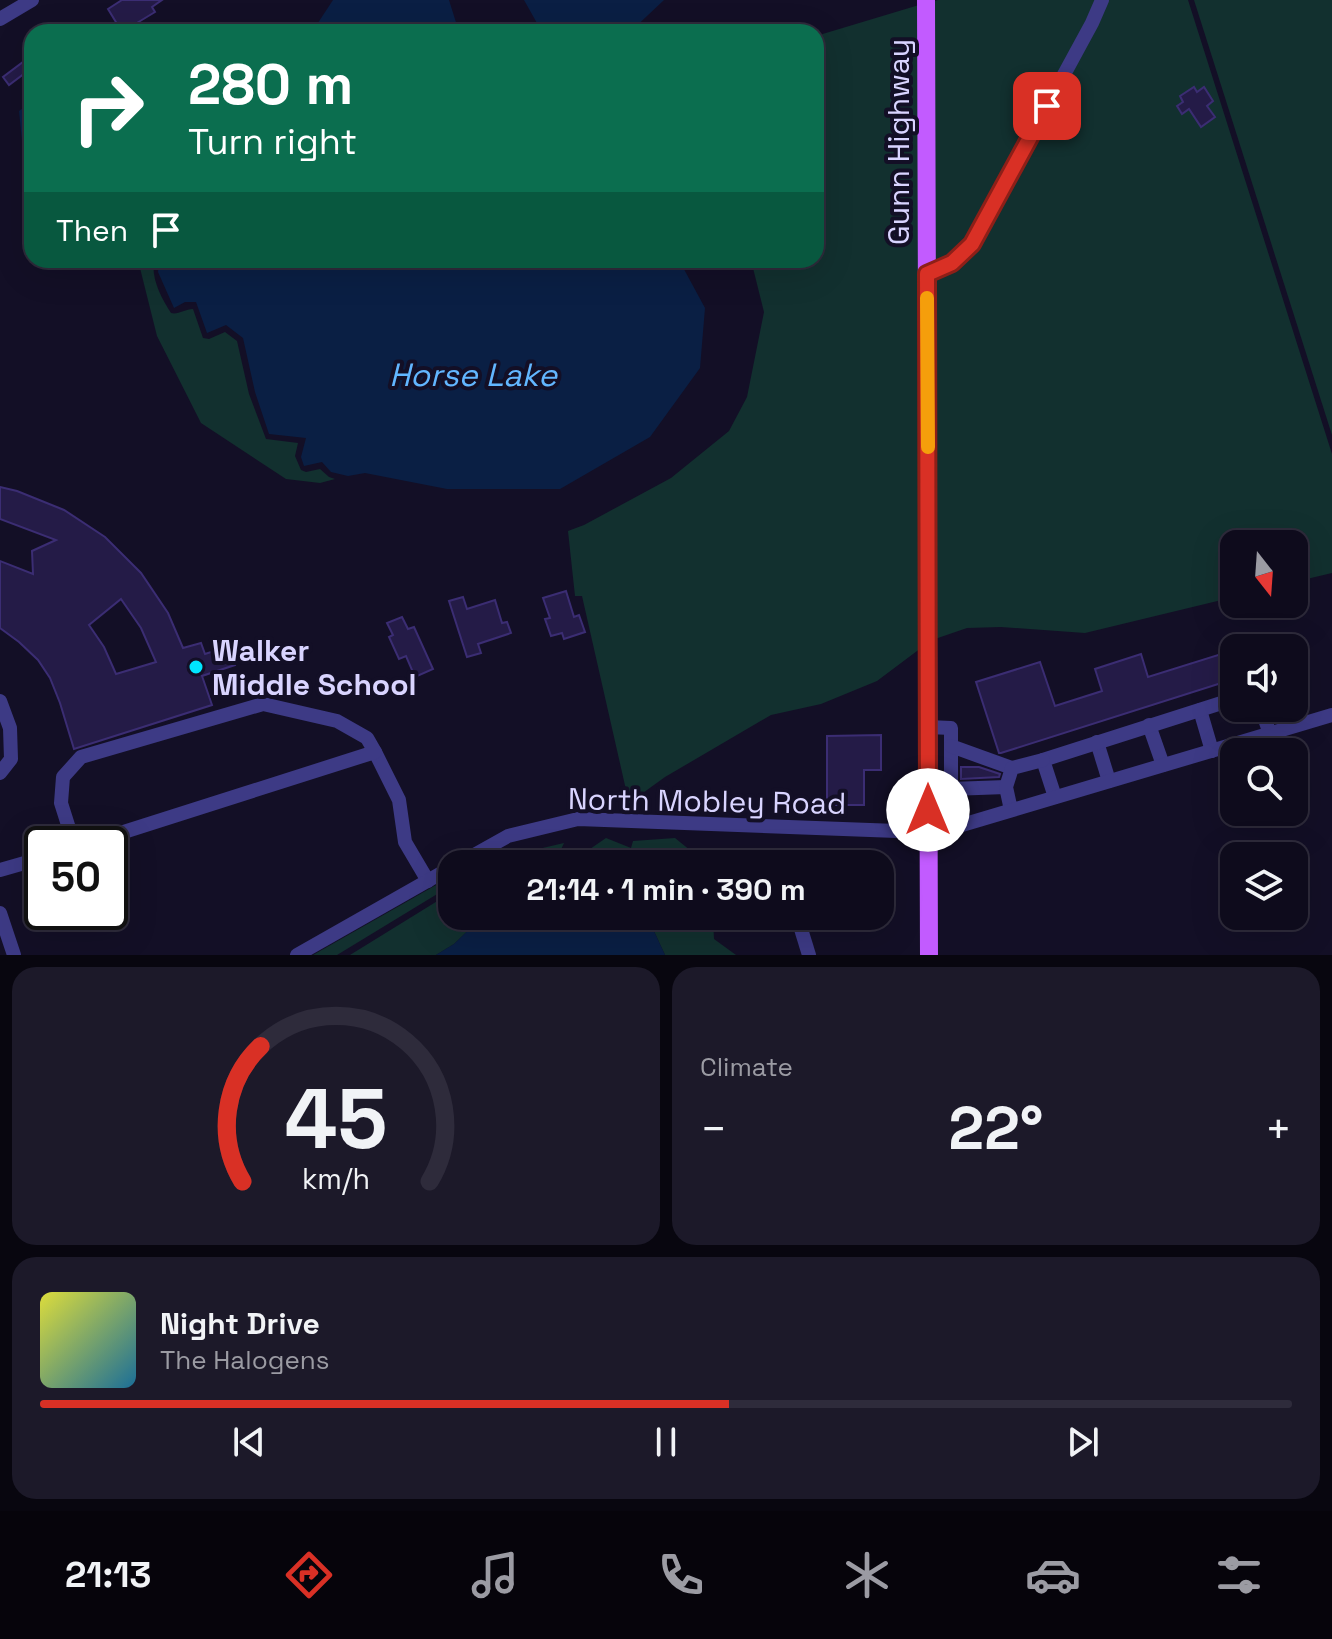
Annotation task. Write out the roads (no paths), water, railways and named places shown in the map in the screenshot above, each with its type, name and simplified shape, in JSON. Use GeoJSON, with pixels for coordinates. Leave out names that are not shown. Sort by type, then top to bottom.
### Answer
{"type":"FeatureCollection","features":[{"type":"Feature","properties":{"kind":"main road","name":"Gunn Highway"},"geometry":{"type":"LineString","coordinates":[[926,0],[929,955]]}},
{"type":"Feature","properties":{"kind":"street"},"geometry":{"type":"LineString","coordinates":[[0,19],[32,0]]}},
{"type":"Feature","properties":{"kind":"street"},"geometry":{"type":"LineString","coordinates":[[927,274],[952,263],[972,244],[1102,0]]}},
{"type":"Feature","properties":{"kind":"street"},"geometry":{"type":"LineString","coordinates":[[0,701],[10,728],[11,759],[0,773]]}},
{"type":"Feature","properties":{"kind":"street"},"geometry":{"type":"LineString","coordinates":[[68,826],[61,803],[63,777],[81,757],[263,704],[337,721],[367,738],[399,800],[405,842],[428,881]]}},
{"type":"Feature","properties":{"kind":"street"},"geometry":{"type":"LineString","coordinates":[[951,746],[1012,768],[1220,704]]}},
{"type":"Feature","properties":{"kind":"street"},"geometry":{"type":"LineString","coordinates":[[1200,710],[1212,751]]}},
{"type":"Feature","properties":{"kind":"street","name":"North Mobley Road"},"geometry":{"type":"LineString","coordinates":[[483,850],[508,836],[578,819],[928,830],[962,825],[1332,715]]}},
{"type":"Feature","properties":{"kind":"street"},"geometry":{"type":"LineString","coordinates":[[1266,722],[1270,734]]}},
{"type":"Feature","properties":{"kind":"street"},"geometry":{"type":"LineString","coordinates":[[1149,725],[1163,765]]}},
{"type":"Feature","properties":{"kind":"street"},"geometry":{"type":"LineString","coordinates":[[928,727],[951,728],[951,789]]}},
{"type":"Feature","properties":{"kind":"street"},"geometry":{"type":"LineString","coordinates":[[1097,742],[1109,781]]}},
{"type":"Feature","properties":{"kind":"street"},"geometry":{"type":"LineString","coordinates":[[128,831],[375,752]]}},
{"type":"Feature","properties":{"kind":"street"},"geometry":{"type":"LineString","coordinates":[[1043,760],[1055,797]]}},
{"type":"Feature","properties":{"kind":"street"},"geometry":{"type":"LineString","coordinates":[[1011,810],[1006,787],[1012,768]]}},
{"type":"Feature","properties":{"kind":"street"},"geometry":{"type":"LineString","coordinates":[[928,790],[1006,787]]}},
{"type":"Feature","properties":{"kind":"street"},"geometry":{"type":"LineString","coordinates":[[0,870],[24,863]]}},
{"type":"Feature","properties":{"kind":"street"},"geometry":{"type":"LineString","coordinates":[[297,955],[438,875]]}},
{"type":"Feature","properties":{"kind":"street"},"geometry":{"type":"LineString","coordinates":[[0,913],[14,955]]}},
{"type":"Feature","properties":{"kind":"street"},"geometry":{"type":"LineString","coordinates":[[801,930],[809,955]]}},
{"type":"Feature","properties":{"kind":"water"},"geometry":{"type":"Polygon","coordinates":[[[333,0],[449,0],[456,24],[317,24],[333,0]]]}},
{"type":"Feature","properties":{"kind":"water"},"geometry":{"type":"Polygon","coordinates":[[[524,0],[664,0],[638,24],[538,24],[524,0]]]}},
{"type":"Feature","properties":{"kind":"water"},"geometry":{"type":"Polygon","coordinates":[[[24,108],[24,161],[19,111],[24,108]]]}},
{"type":"Feature","properties":{"kind":"water","name":"Horse Lake"},"geometry":{"type":"Polygon","coordinates":[[[158,268],[683,268],[705,308],[700,368],[650,437],[560,489],[447,489],[365,473],[348,476],[331,472],[322,462],[304,466],[301,457],[306,438],[269,434],[255,392],[243,338],[226,325],[207,333],[196,302],[185,302],[174,308],[158,268]]]}},
{"type":"Feature","properties":{"kind":"water"},"geometry":{"type":"Polygon","coordinates":[[[468,930],[653,930],[665,955],[436,955],[468,930]]]}},
{"type":"Feature","properties":{"kind":"place","name":"Walker Middle School"},"geometry":{"type":"Point","coordinates":[196,667]}}]}
